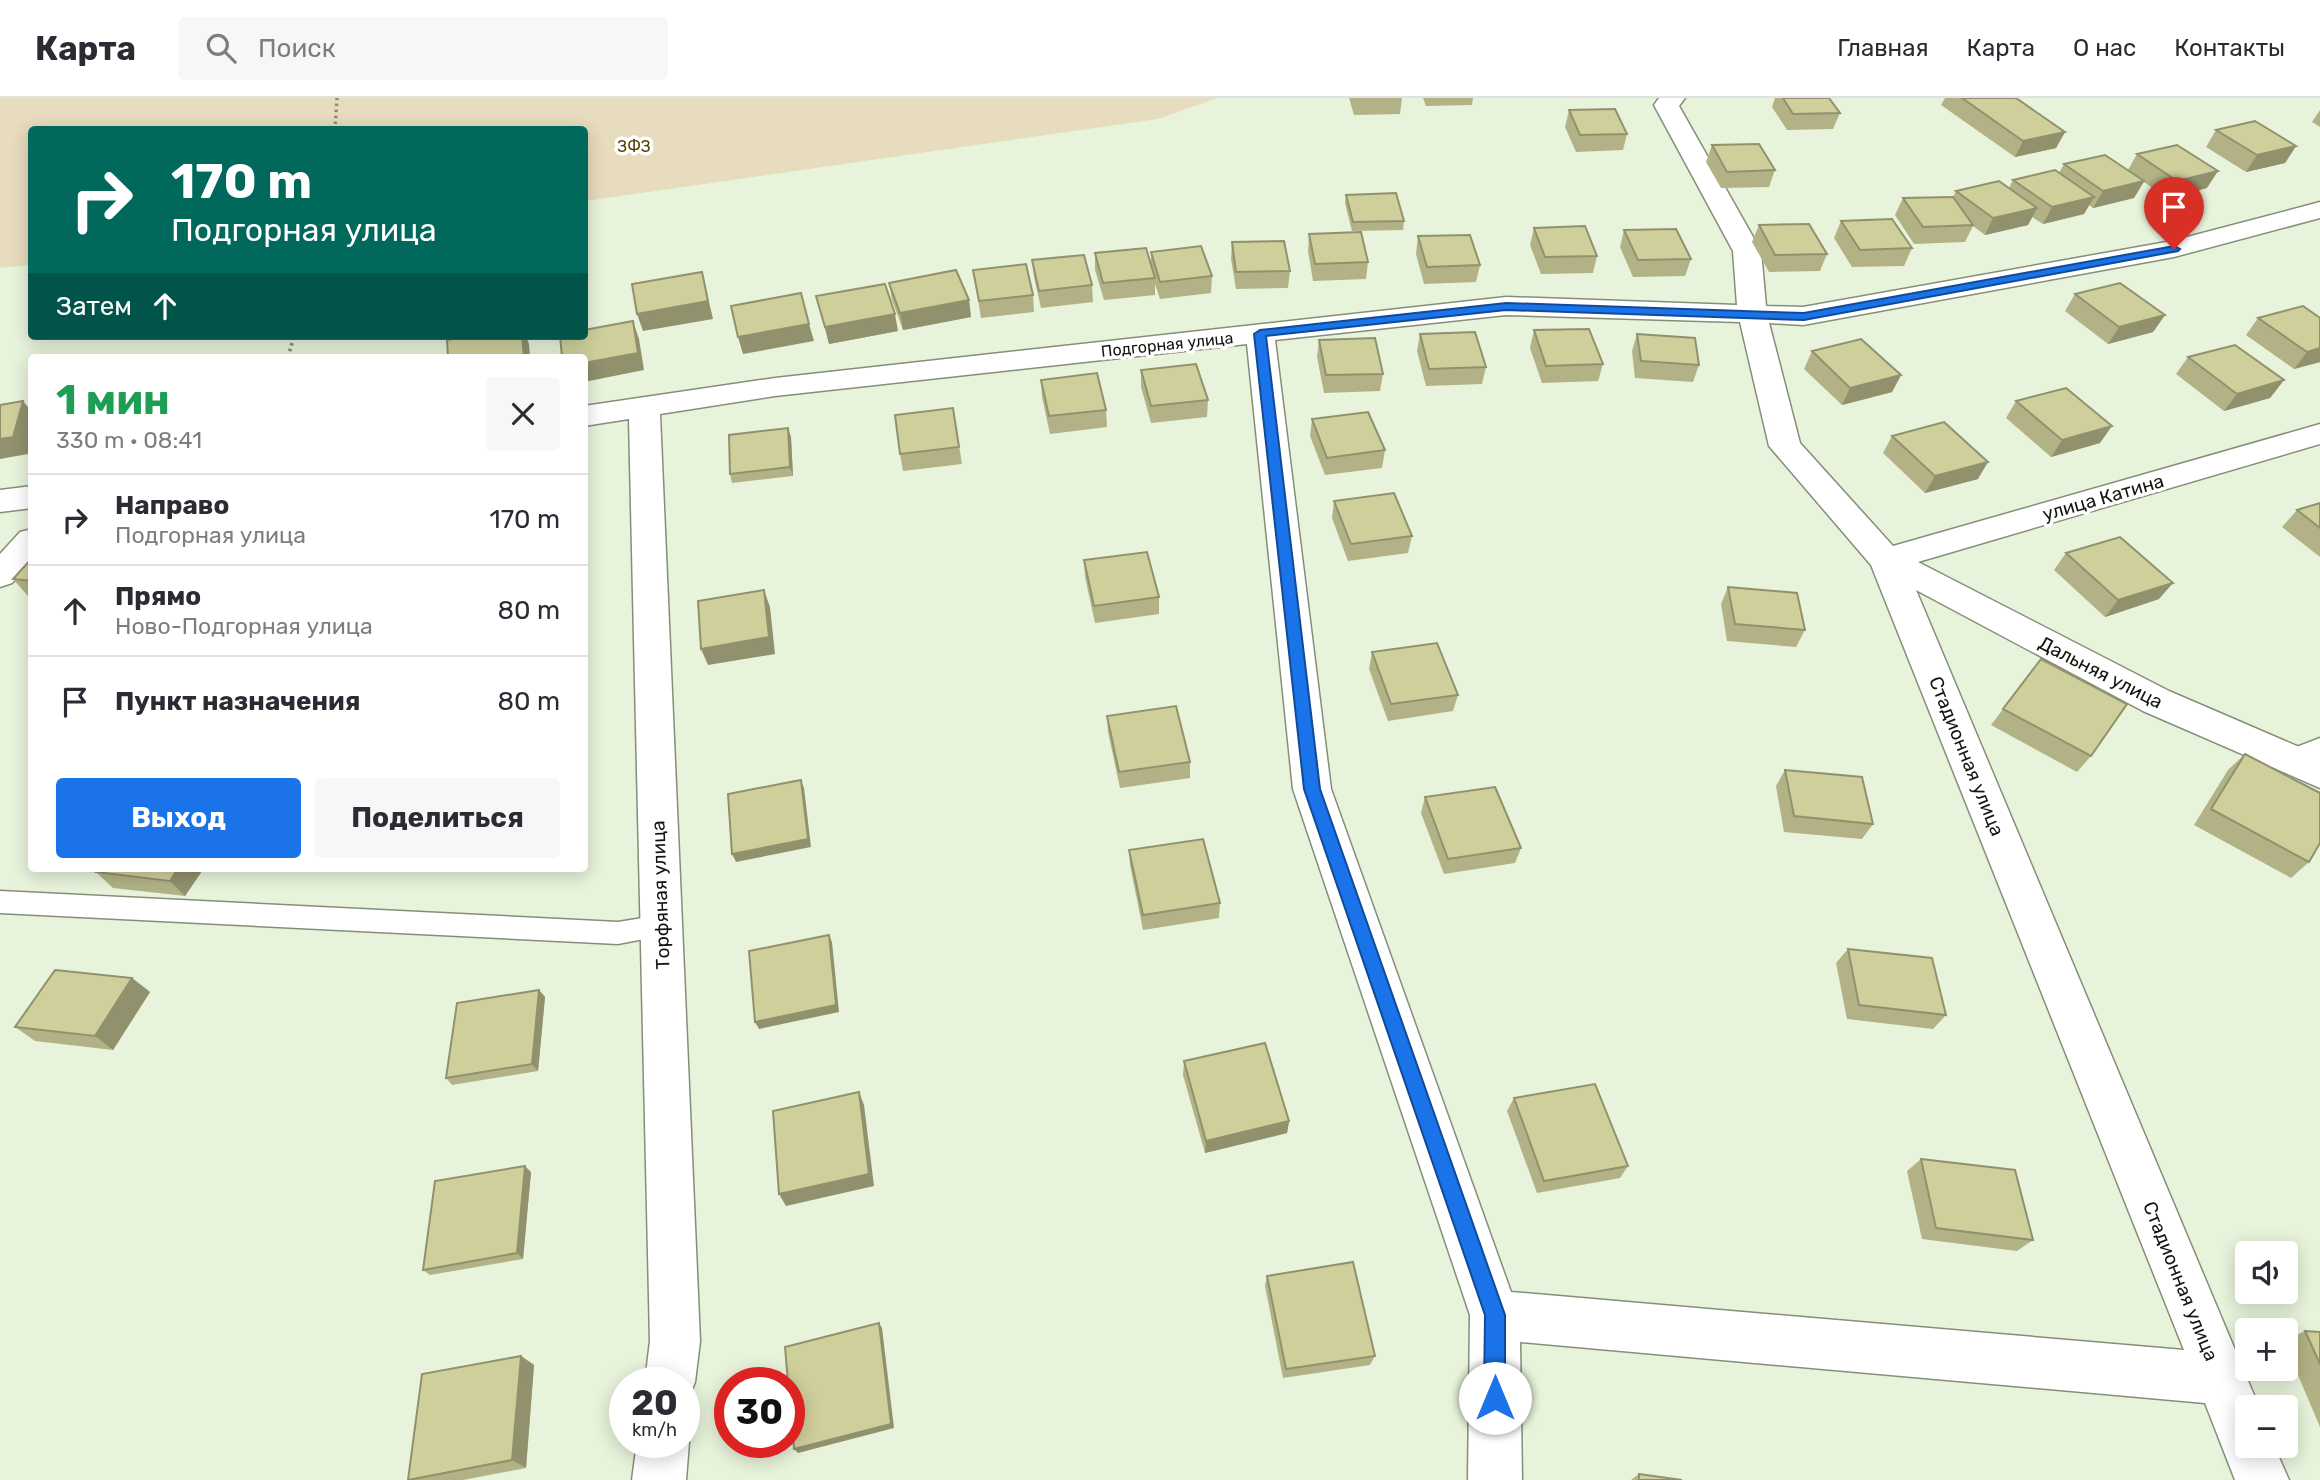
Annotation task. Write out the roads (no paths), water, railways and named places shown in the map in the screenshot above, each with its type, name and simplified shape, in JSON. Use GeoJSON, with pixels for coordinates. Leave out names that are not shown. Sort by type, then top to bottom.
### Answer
{"type":"FeatureCollection","features":[{"type":"Feature","properties":{"kind":"street","name":"Стадионная улица"},"geometry":{"type":"LineString","coordinates":[[1673,98],[1666,105],[1746,251],[1752,313],[1785,446],[1886,560],[2235,1413]]}},
{"type":"Feature","properties":{"kind":"street","name":"Подгорная улица"},"geometry":{"type":"LineString","coordinates":[[588,415],[775,387],[1506,306],[1804,316],[2174,249],[2320,210]]}},
{"type":"Feature","properties":{"kind":"street"},"geometry":{"type":"LineString","coordinates":[[1260,334],[1312,789],[1495,1315],[1495,1480]]}},
{"type":"Feature","properties":{"kind":"street","name":"Торфяная улица"},"geometry":{"type":"LineString","coordinates":[[644,408],[675,1341],[672,1367]]}},
{"type":"Feature","properties":{"kind":"street","name":"улица Катина"},"geometry":{"type":"LineString","coordinates":[[1886,560],[2320,434]]}},
{"type":"Feature","properties":{"kind":"street"},"geometry":{"type":"LineString","coordinates":[[0,501],[28,498]]}},
{"type":"Feature","properties":{"kind":"street"},"geometry":{"type":"LineString","coordinates":[[0,575],[28,544]]}},
{"type":"Feature","properties":{"kind":"street","name":"Дальняя улица"},"geometry":{"type":"LineString","coordinates":[[1886,560],[2156,701],[2310,760]]}},
{"type":"Feature","properties":{"kind":"street"},"geometry":{"type":"LineString","coordinates":[[1495,1315],[2221,1379]]}},
{"type":"Feature","properties":{"kind":"street"},"geometry":{"type":"LineString","coordinates":[[659,1480],[661,1458]]}},
{"type":"Feature","properties":{"kind":"street","name":"Стадионная улица"},"geometry":{"type":"LineString","coordinates":[[2253,1458],[2262,1480]]}},
{"type":"Feature","properties":{"kind":"lane"},"geometry":{"type":"LineString","coordinates":[[0,902],[618,933],[661,926]]}},
{"type":"Feature","properties":{"kind":"park label","name":"ЗФЗ"},"geometry":{"type":"Point","coordinates":[634,146]}}]}
